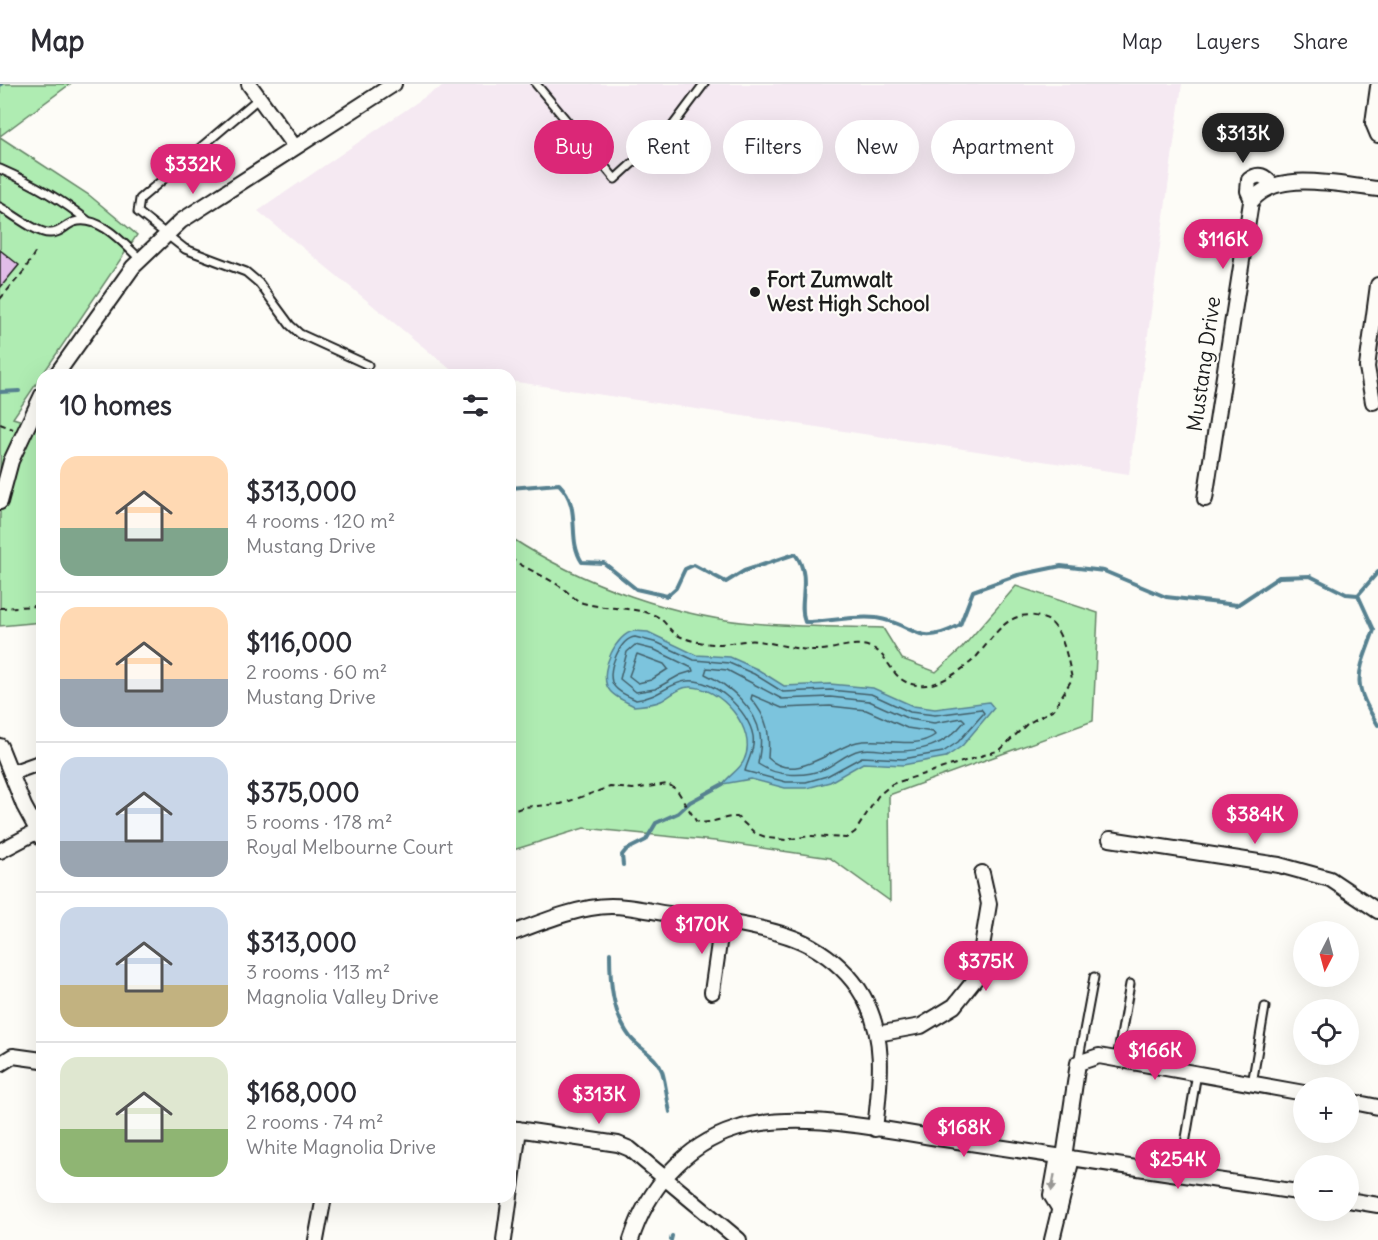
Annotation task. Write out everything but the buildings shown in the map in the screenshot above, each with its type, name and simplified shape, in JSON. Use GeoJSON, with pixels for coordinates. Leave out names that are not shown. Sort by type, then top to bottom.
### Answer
{"type":"FeatureCollection","features":[{"type":"Feature","properties":{"kind":"street"},"geometry":{"type":"LineString","coordinates":[[249,84],[294,146]]}},
{"type":"Feature","properties":{"kind":"street"},"geometry":{"type":"LineString","coordinates":[[60,369],[140,259],[181,221],[294,146],[394,84]]}},
{"type":"Feature","properties":{"kind":"street"},"geometry":{"type":"LineString","coordinates":[[1378,87],[1373,123],[1378,135]]}},
{"type":"Feature","properties":{"kind":"street","name":"Mustang Drive"},"geometry":{"type":"LineString","coordinates":[[1205,499],[1249,207],[1252,200],[1272,185],[1298,182],[1378,189]]}},
{"type":"Feature","properties":{"kind":"street"},"geometry":{"type":"LineString","coordinates":[[1373,402],[1367,367],[1378,285]]}},
{"type":"Feature","properties":{"kind":"street"},"geometry":{"type":"LineString","coordinates":[[0,502],[11,461],[36,408]]}},
{"type":"Feature","properties":{"kind":"street"},"geometry":{"type":"LineString","coordinates":[[0,746],[36,828]]}},
{"type":"Feature","properties":{"kind":"street"},"geometry":{"type":"LineString","coordinates":[[11,773],[36,764]]}},
{"type":"Feature","properties":{"kind":"street"},"geometry":{"type":"LineString","coordinates":[[0,851],[36,836]]}},
{"type":"Feature","properties":{"kind":"street"},"geometry":{"type":"LineString","coordinates":[[1110,839],[1289,868],[1330,879],[1378,911]]}},
{"type":"Feature","properties":{"kind":"street"},"geometry":{"type":"LineString","coordinates":[[878,1034],[921,1026],[954,1006],[977,977],[989,904],[982,873]]}},
{"type":"Feature","properties":{"kind":"street"},"geometry":{"type":"LineString","coordinates":[[516,932],[555,917],[609,906],[722,922],[781,934],[810,945],[842,969],[863,997],[878,1034],[882,1071],[875,1129]]}},
{"type":"Feature","properties":{"kind":"street"},"geometry":{"type":"LineString","coordinates":[[712,992],[722,922]]}},
{"type":"Feature","properties":{"kind":"street"},"geometry":{"type":"LineString","coordinates":[[0,1064],[13,1056],[36,1059]]}},
{"type":"Feature","properties":{"kind":"street"},"geometry":{"type":"LineString","coordinates":[[1052,1240],[1059,1208],[1051,1195],[1065,1157],[1078,1063],[1099,1056],[1293,1091]]}},
{"type":"Feature","properties":{"kind":"street"},"geometry":{"type":"LineString","coordinates":[[1359,1103],[1378,1107]]}},
{"type":"Feature","properties":{"kind":"street"},"geometry":{"type":"LineString","coordinates":[[631,1240],[640,1214],[663,1178],[709,1140],[750,1125],[793,1119],[875,1129],[1293,1191]]}},
{"type":"Feature","properties":{"kind":"street"},"geometry":{"type":"LineString","coordinates":[[516,1129],[618,1144],[641,1158],[740,1240]]}},
{"type":"Feature","properties":{"kind":"street"},"geometry":{"type":"LineString","coordinates":[[1359,1202],[1378,1205]]}},
{"type":"Feature","properties":{"kind":"street"},"geometry":{"type":"LineString","coordinates":[[316,1240],[323,1203]]}},
{"type":"Feature","properties":{"kind":"street"},"geometry":{"type":"LineString","coordinates":[[504,1240],[507,1203]]}},
{"type":"Feature","properties":{"kind":"lane"},"geometry":{"type":"LineString","coordinates":[[536,84],[615,179],[671,128],[704,84]]}},
{"type":"Feature","properties":{"kind":"lane"},"geometry":{"type":"LineString","coordinates":[[259,98],[140,199],[138,212],[165,236],[200,256],[246,272],[259,283],[290,325],[300,334],[368,365]]}},
{"type":"Feature","properties":{"kind":"lane"},"geometry":{"type":"LineString","coordinates":[[0,169],[50,193],[88,221],[118,239],[140,259]]}},
{"type":"Feature","properties":{"kind":"lane"},"geometry":{"type":"LineString","coordinates":[[0,207],[39,231],[49,234],[58,232],[73,222],[88,221]]}},
{"type":"Feature","properties":{"kind":"lane"},"geometry":{"type":"LineString","coordinates":[[1078,1063],[1094,977]]}},
{"type":"Feature","properties":{"kind":"lane"},"geometry":{"type":"LineString","coordinates":[[1117,1059],[1130,984]]}},
{"type":"Feature","properties":{"kind":"lane"},"geometry":{"type":"LineString","coordinates":[[1252,1084],[1265,1007]]}},
{"type":"Feature","properties":{"kind":"lane"},"geometry":{"type":"LineString","coordinates":[[1185,1144],[1197,1073]]}},
{"type":"Feature","properties":{"kind":"path"},"geometry":{"type":"LineString","coordinates":[[0,299],[24,271],[38,249]]}},
{"type":"Feature","properties":{"kind":"path"},"geometry":{"type":"LineString","coordinates":[[516,561],[561,587],[581,602],[642,611],[657,616],[675,633],[686,638],[715,644],[756,641],[805,650],[824,650],[850,644],[871,647],[884,657],[893,673],[917,685],[928,685],[950,676],[975,658],[997,629],[1010,619],[1029,617],[1046,619],[1054,625],[1069,662],[1072,679],[1054,709],[1027,724],[1000,750],[892,784],[878,796],[855,832],[846,838],[810,836],[786,840],[768,838],[754,833],[737,817],[706,824],[696,821],[682,798],[668,784],[633,789],[610,787],[561,804],[524,807],[516,810]]}},
{"type":"Feature","properties":{"kind":"path"},"geometry":{"type":"LineString","coordinates":[[0,608],[36,606]]}},
{"type":"Feature","properties":{"kind":"shaded area","name":"Fort Zumwalt West High School"},"geometry":{"type":"Polygon","coordinates":[[[448,84],[1182,84],[1129,474],[516,382],[516,369],[450,369],[258,211],[432,92],[448,84]]]}},
{"type":"Feature","properties":{"kind":"green space"},"geometry":{"type":"Polygon","coordinates":[[[0,84],[70,84],[0,136],[0,84]]]}},
{"type":"Feature","properties":{"kind":"green space"},"geometry":{"type":"Polygon","coordinates":[[[0,137],[89,195],[137,235],[46,369],[36,369],[36,384],[13,418],[36,425],[36,623],[0,626],[0,137]]]}},
{"type":"Feature","properties":{"kind":"green space"},"geometry":{"type":"Polygon","coordinates":[[[516,541],[568,570],[599,584],[665,607],[698,615],[764,624],[883,628],[902,659],[936,672],[962,648],[1016,586],[1098,613],[1093,721],[889,795],[890,901],[830,858],[715,841],[584,828],[516,849],[516,541]]]}},
{"type":"Feature","properties":{"kind":"water"},"geometry":{"type":"Polygon","coordinates":[[[634,631],[648,632],[696,655],[730,657],[757,669],[784,686],[830,684],[873,688],[913,706],[935,709],[989,702],[994,708],[962,746],[946,757],[903,765],[863,763],[830,782],[807,788],[785,788],[751,779],[723,784],[742,764],[747,748],[746,736],[741,723],[724,701],[701,688],[689,687],[658,702],[634,706],[609,690],[605,679],[611,653],[621,638],[634,631]]]}},
{"type":"Feature","properties":{"kind":"waterway"},"geometry":{"type":"LineString","coordinates":[[0,392],[19,391]]}},
{"type":"Feature","properties":{"kind":"waterway"},"geometry":{"type":"LineString","coordinates":[[516,488],[559,484],[566,493],[573,513],[575,543],[582,562],[604,563],[636,589],[667,596],[676,588],[685,569],[694,565],[726,582],[744,571],[795,554],[803,572],[805,622],[860,617],[876,618],[890,621],[916,633],[934,635],[960,625],[973,591],[1018,575],[1061,566],[1104,571],[1166,597],[1237,605],[1279,577],[1310,576],[1346,594],[1358,595]]}},
{"type":"Feature","properties":{"kind":"waterway"},"geometry":{"type":"LineString","coordinates":[[1358,595],[1378,572]]}},
{"type":"Feature","properties":{"kind":"waterway"},"geometry":{"type":"LineString","coordinates":[[1358,595],[1374,630],[1361,669],[1360,688],[1378,725]]}},
{"type":"Feature","properties":{"kind":"waterway"},"geometry":{"type":"LineString","coordinates":[[623,865],[622,855],[626,850],[646,840],[656,823],[678,813],[690,802],[723,784]]}},
{"type":"Feature","properties":{"kind":"waterway"},"geometry":{"type":"LineString","coordinates":[[610,953],[612,986],[619,1018],[630,1037],[659,1065],[670,1112]]}},
{"type":"Feature","properties":{"kind":"waterway"},"geometry":{"type":"LineString","coordinates":[[671,1240],[672,1236]]}},
{"type":"Feature","properties":{"kind":"place","name":"Fort Zumwalt West High School"},"geometry":{"type":"Point","coordinates":[755,292]}}]}
